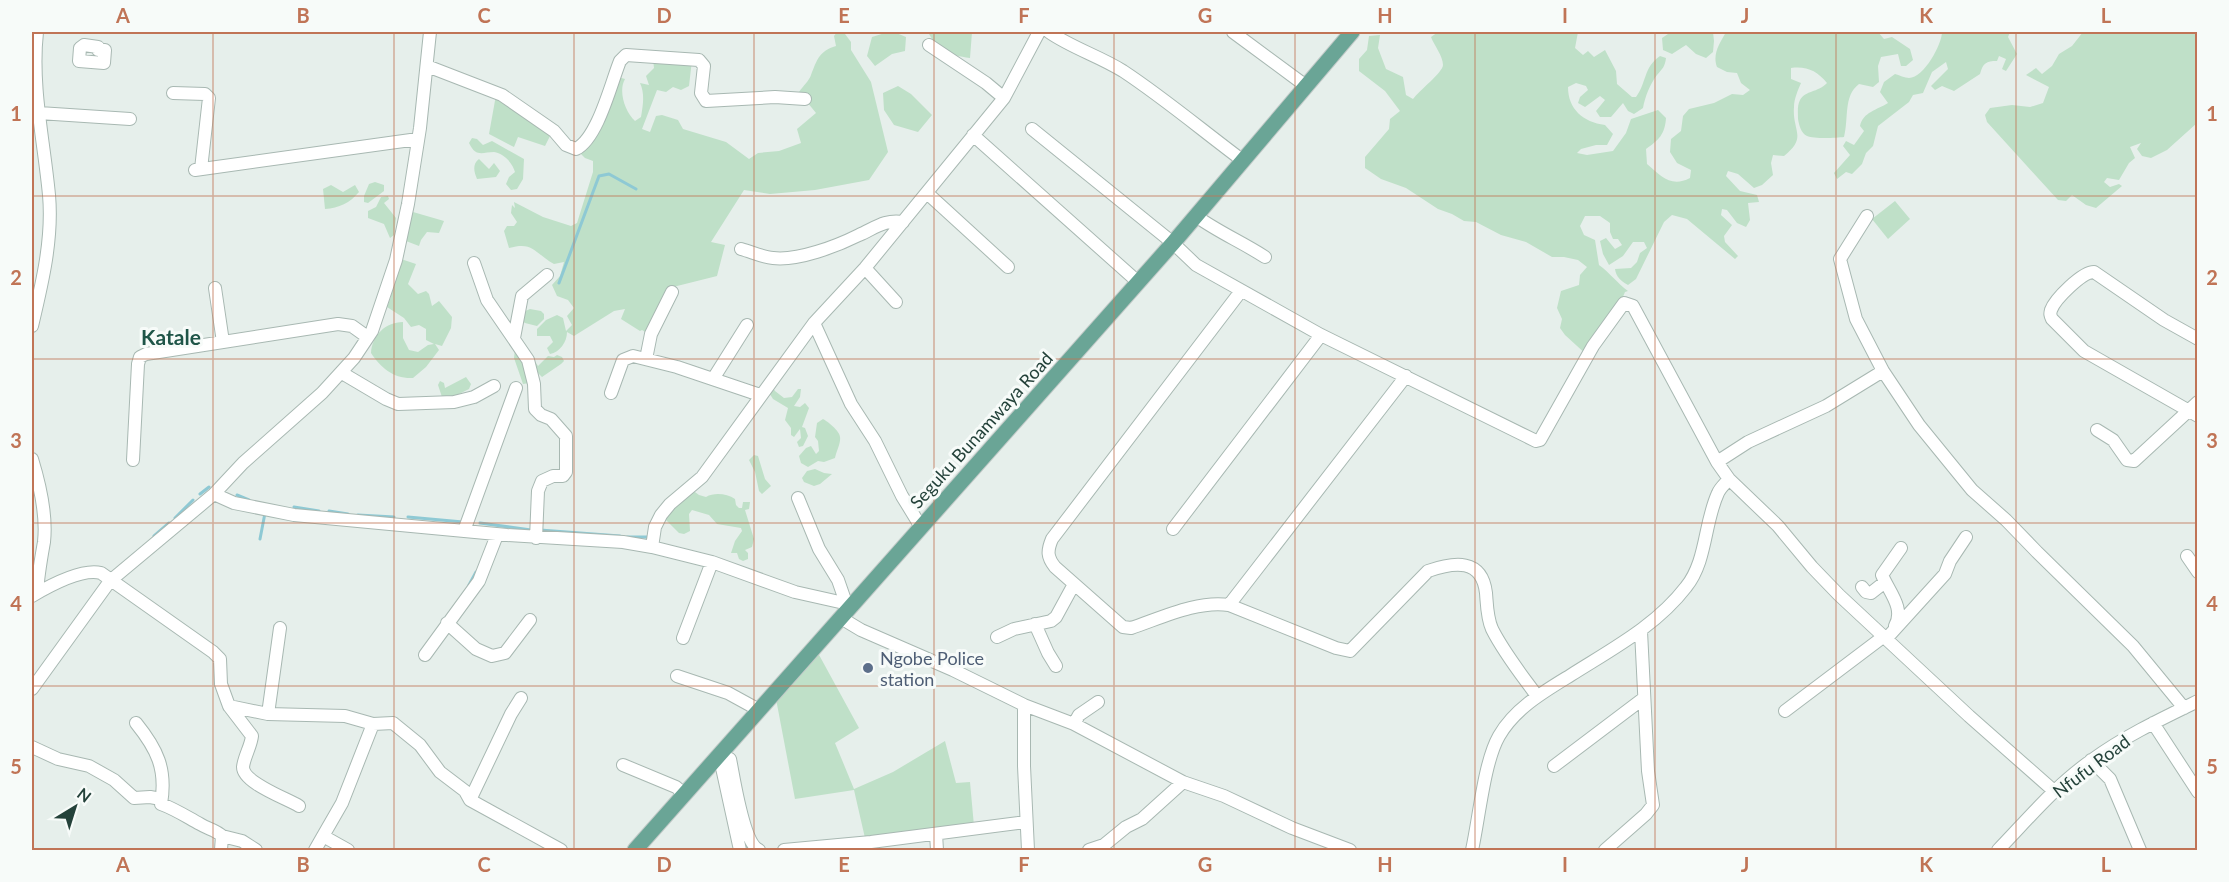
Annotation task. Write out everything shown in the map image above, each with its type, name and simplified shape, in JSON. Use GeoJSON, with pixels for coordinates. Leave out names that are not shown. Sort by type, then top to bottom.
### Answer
{"type":"FeatureCollection","features":[{"type":"Feature","properties":{"kind":"main road","name":"Seguku Bunamwaya Road"},"geometry":{"type":"LineString","coordinates":[[634,850],[684,794],[724,757],[759,710],[841,618],[849,604],[1173,243],[1352,32]]}},
{"type":"Feature","properties":{"kind":"street"},"geometry":{"type":"LineString","coordinates":[[32,326],[44,277],[50,224],[50,197],[39,113],[37,32]]}},
{"type":"Feature","properties":{"kind":"street"},"geometry":{"type":"LineString","coordinates":[[32,689],[110,581],[214,494],[243,463],[342,373],[372,330],[396,260],[418,139],[430,32]]}},
{"type":"Feature","properties":{"kind":"street"},"geometry":{"type":"LineString","coordinates":[[652,547],[655,527],[661,515],[670,504],[702,477],[814,323],[865,268],[1004,98],[1040,32]]}},
{"type":"Feature","properties":{"kind":"street"},"geometry":{"type":"LineString","coordinates":[[1049,32],[1065,43],[1121,70],[1242,160]]}},
{"type":"Feature","properties":{"kind":"street"},"geometry":{"type":"LineString","coordinates":[[1233,32],[1306,86]]}},
{"type":"Feature","properties":{"kind":"street"},"geometry":{"type":"LineString","coordinates":[[929,45],[986,83],[1004,98]]}},
{"type":"Feature","properties":{"kind":"street"},"geometry":{"type":"LineString","coordinates":[[427,66],[502,95],[554,131],[566,145],[576,149],[589,138],[620,61],[626,55],[699,60],[704,66],[701,93],[706,101],[775,97],[805,99]]}},
{"type":"Feature","properties":{"kind":"street"},"geometry":{"type":"LineString","coordinates":[[173,93],[205,94],[209,98],[198,169],[418,139]]}},
{"type":"Feature","properties":{"kind":"street"},"geometry":{"type":"LineString","coordinates":[[39,113],[130,119]]}},
{"type":"Feature","properties":{"kind":"street"},"geometry":{"type":"LineString","coordinates":[[1032,129],[1173,243],[1196,265],[1321,335],[1538,441],[1593,346],[1624,303],[1629,303],[1633,306],[1717,462],[1729,479],[1778,526],[1819,574],[1969,716],[2054,791]]}},
{"type":"Feature","properties":{"kind":"street"},"geometry":{"type":"LineString","coordinates":[[973,135],[1138,282]]}},
{"type":"Feature","properties":{"kind":"street"},"geometry":{"type":"LineString","coordinates":[[32,154],[45,162]]}},
{"type":"Feature","properties":{"kind":"street"},"geometry":{"type":"LineString","coordinates":[[927,193],[1008,267]]}},
{"type":"Feature","properties":{"kind":"street"},"geometry":{"type":"LineString","coordinates":[[1196,216],[1216,230],[1265,256]]}},
{"type":"Feature","properties":{"kind":"street"},"geometry":{"type":"LineString","coordinates":[[1867,216],[1840,260],[1856,319],[1883,371],[1919,425],[1972,490],[2006,520],[2145,659],[2184,708]]}},
{"type":"Feature","properties":{"kind":"street"},"geometry":{"type":"LineString","coordinates":[[741,249],[772,258],[783,258],[830,248],[880,224],[892,221],[903,222]]}},
{"type":"Feature","properties":{"kind":"street"},"geometry":{"type":"LineString","coordinates":[[474,263],[487,300],[528,360],[534,384],[535,409],[541,415],[551,419],[566,436],[566,472],[563,476],[553,476],[542,481],[538,491],[536,538]]}},
{"type":"Feature","properties":{"kind":"street"},"geometry":{"type":"LineString","coordinates":[[865,268],[896,302]]}},
{"type":"Feature","properties":{"kind":"street"},"geometry":{"type":"LineString","coordinates":[[2097,430],[2113,440],[2125,458],[2132,461],[2195,410],[2084,351],[2052,319],[2050,312],[2055,303],[2080,277],[2094,272],[2164,320],[2198,339]]}},
{"type":"Feature","properties":{"kind":"street"},"geometry":{"type":"LineString","coordinates":[[514,338],[522,296],[547,275]]}},
{"type":"Feature","properties":{"kind":"street"},"geometry":{"type":"LineString","coordinates":[[215,288],[223,342]]}},
{"type":"Feature","properties":{"kind":"street"},"geometry":{"type":"LineString","coordinates":[[1241,291],[1052,539],[1048,548],[1049,560],[1123,627],[1131,628],[1209,604],[1229,605],[1336,648],[1350,651],[1428,571],[1460,564],[1473,567],[1482,576],[1491,627],[1536,696]]}},
{"type":"Feature","properties":{"kind":"street"},"geometry":{"type":"LineString","coordinates":[[646,359],[651,334],[672,292]]}},
{"type":"Feature","properties":{"kind":"street"},"geometry":{"type":"LineString","coordinates":[[814,323],[851,404],[875,441],[902,496],[921,526]]}},
{"type":"Feature","properties":{"kind":"street"},"geometry":{"type":"LineString","coordinates":[[133,460],[140,357],[146,354],[339,324],[352,326],[366,336]]}},
{"type":"Feature","properties":{"kind":"street"},"geometry":{"type":"LineString","coordinates":[[713,379],[747,326]]}},
{"type":"Feature","properties":{"kind":"street"},"geometry":{"type":"LineString","coordinates":[[1173,529],[1321,335]]}},
{"type":"Feature","properties":{"kind":"street"},"geometry":{"type":"LineString","coordinates":[[611,393],[626,358],[633,356],[678,367],[760,395]]}},
{"type":"Feature","properties":{"kind":"street"},"geometry":{"type":"LineString","coordinates":[[1717,462],[1748,442],[1826,406],[1883,371]]}},
{"type":"Feature","properties":{"kind":"street"},"geometry":{"type":"LineString","coordinates":[[342,373],[398,404],[454,402],[474,397],[494,386]]}},
{"type":"Feature","properties":{"kind":"street"},"geometry":{"type":"LineString","coordinates":[[1229,605],[1406,376]]}},
{"type":"Feature","properties":{"kind":"street"},"geometry":{"type":"LineString","coordinates":[[464,531],[516,388]]}},
{"type":"Feature","properties":{"kind":"street"},"geometry":{"type":"LineString","coordinates":[[32,459],[44,518],[44,540],[36,555],[34,594],[85,572],[101,573],[213,651],[220,659],[221,684],[229,706],[252,736],[243,765],[247,777],[257,785],[299,806]]}},
{"type":"Feature","properties":{"kind":"street"},"geometry":{"type":"LineString","coordinates":[[1472,850],[1493,749],[1509,723],[1536,696],[1641,631],[1660,616],[1695,572],[1719,491],[1729,479]]}},
{"type":"Feature","properties":{"kind":"street"},"geometry":{"type":"LineString","coordinates":[[214,494],[234,502],[294,515],[536,538],[623,542],[652,547],[712,562],[795,592],[849,604]]}},
{"type":"Feature","properties":{"kind":"street"},"geometry":{"type":"LineString","coordinates":[[798,498],[819,549],[838,580],[849,604]]}},
{"type":"Feature","properties":{"kind":"street"},"geometry":{"type":"LineString","coordinates":[[425,655],[479,581],[497,534]]}},
{"type":"Feature","properties":{"kind":"street"},"geometry":{"type":"LineString","coordinates":[[1785,711],[1887,636],[1945,574],[1950,561],[1966,537]]}},
{"type":"Feature","properties":{"kind":"street"},"geometry":{"type":"LineString","coordinates":[[1887,636],[1899,619],[1899,608],[1882,575],[1901,548]]}},
{"type":"Feature","properties":{"kind":"street"},"geometry":{"type":"LineString","coordinates":[[2187,556],[2198,572]]}},
{"type":"Feature","properties":{"kind":"street"},"geometry":{"type":"LineString","coordinates":[[683,638],[712,562]]}},
{"type":"Feature","properties":{"kind":"street"},"geometry":{"type":"LineString","coordinates":[[1862,587],[1866,592],[1871,593],[1885,582]]}},
{"type":"Feature","properties":{"kind":"street"},"geometry":{"type":"LineString","coordinates":[[997,637],[1014,629],[1051,621],[1056,617],[1074,584]]}},
{"type":"Feature","properties":{"kind":"street"},"geometry":{"type":"LineString","coordinates":[[841,618],[861,630],[979,682],[1024,705],[1074,724],[1183,782],[1224,796],[1292,828],[1350,850]]}},
{"type":"Feature","properties":{"kind":"street"},"geometry":{"type":"LineString","coordinates":[[447,623],[476,649],[492,656],[505,653],[530,620]]}},
{"type":"Feature","properties":{"kind":"street"},"geometry":{"type":"LineString","coordinates":[[1035,624],[1056,666]]}},
{"type":"Feature","properties":{"kind":"street"},"geometry":{"type":"LineString","coordinates":[[268,714],[280,628]]}},
{"type":"Feature","properties":{"kind":"street"},"geometry":{"type":"LineString","coordinates":[[1605,850],[1653,806],[1648,771],[1641,631]]}},
{"type":"Feature","properties":{"kind":"street"},"geometry":{"type":"LineString","coordinates":[[677,676],[728,693],[759,710]]}},
{"type":"Feature","properties":{"kind":"street"},"geometry":{"type":"LineString","coordinates":[[470,800],[521,698]]}},
{"type":"Feature","properties":{"kind":"street"},"geometry":{"type":"LineString","coordinates":[[1554,766],[1644,698]]}},
{"type":"Feature","properties":{"kind":"street","name":"Nfufu Road"},"geometry":{"type":"LineString","coordinates":[[1998,850],[2054,791],[2091,760],[2152,723],[2198,701]]}},
{"type":"Feature","properties":{"kind":"street"},"geometry":{"type":"LineString","coordinates":[[1074,724],[1079,715],[1098,702]]}},
{"type":"Feature","properties":{"kind":"street"},"geometry":{"type":"LineString","coordinates":[[1024,705],[1028,850]]}},
{"type":"Feature","properties":{"kind":"street"},"geometry":{"type":"LineString","coordinates":[[229,706],[268,714],[345,716],[373,724],[393,723],[420,745],[440,772],[465,791],[470,800],[561,850]]}},
{"type":"Feature","properties":{"kind":"street"},"geometry":{"type":"LineString","coordinates":[[136,723],[152,742],[159,759],[164,788],[161,804]]}},
{"type":"Feature","properties":{"kind":"street"},"geometry":{"type":"LineString","coordinates":[[2152,723],[2198,792]]}},
{"type":"Feature","properties":{"kind":"street"},"geometry":{"type":"LineString","coordinates":[[315,850],[342,803],[373,724]]}},
{"type":"Feature","properties":{"kind":"street"},"geometry":{"type":"LineString","coordinates":[[32,747],[58,759],[89,766],[114,780],[135,798],[157,798],[161,799],[161,804]]}},
{"type":"Feature","properties":{"kind":"street"},"geometry":{"type":"LineString","coordinates":[[724,757],[740,850]]}},
{"type":"Feature","properties":{"kind":"street"},"geometry":{"type":"LineString","coordinates":[[724,757],[747,836],[753,848],[759,850]]}},
{"type":"Feature","properties":{"kind":"street"},"geometry":{"type":"LineString","coordinates":[[2091,760],[2110,779],[2140,850]]}},
{"type":"Feature","properties":{"kind":"street"},"geometry":{"type":"LineString","coordinates":[[623,765],[676,787],[684,794]]}},
{"type":"Feature","properties":{"kind":"street"},"geometry":{"type":"LineString","coordinates":[[1089,850],[1104,846],[1126,827],[1142,819],[1183,782]]}},
{"type":"Feature","properties":{"kind":"street"},"geometry":{"type":"LineString","coordinates":[[161,804],[187,815],[222,836],[242,841],[256,850]]}},
{"type":"Feature","properties":{"kind":"street"},"geometry":{"type":"LineString","coordinates":[[784,850],[847,848],[1026,822]]}},
{"type":"Feature","properties":{"kind":"street"},"geometry":{"type":"LineString","coordinates":[[936,834],[937,850]]}},
{"type":"Feature","properties":{"kind":"street"},"geometry":{"type":"LineString","coordinates":[[221,850],[222,836]]}},
{"type":"Feature","properties":{"kind":"street"},"geometry":{"type":"LineString","coordinates":[[323,836],[348,850]]}},
{"type":"Feature","properties":{"kind":"green space"},"geometry":{"type":"Polygon","coordinates":[[[837,32],[845,34],[851,42],[851,50],[871,82],[888,152],[869,180],[815,190],[770,194],[744,190],[711,242],[725,245],[717,276],[669,288],[647,333],[621,319],[625,309],[614,311],[574,336],[567,332],[562,346],[550,354],[547,348],[553,342],[550,336],[537,336],[537,329],[546,320],[557,315],[563,318],[566,331],[572,325],[567,316],[574,308],[568,300],[557,296],[552,285],[560,276],[564,262],[554,264],[529,247],[509,248],[504,231],[507,226],[514,226],[517,222],[511,213],[512,205],[515,208],[514,202],[543,217],[571,226],[577,223],[593,172],[593,161],[585,158],[579,152],[591,145],[597,135],[618,77],[625,79],[622,95],[628,112],[635,121],[641,117],[643,95],[640,83],[649,85],[646,76],[654,68],[653,59],[692,60],[689,86],[681,90],[673,87],[666,92],[657,90],[642,129],[650,132],[656,116],[662,115],[678,120],[683,129],[726,142],[749,159],[758,153],[779,151],[801,143],[797,129],[816,113],[799,92],[809,79],[819,57],[836,46],[834,36],[837,32]]]}},
{"type":"Feature","properties":{"kind":"green space"},"geometry":{"type":"Polygon","coordinates":[[[888,32],[906,37],[905,51],[892,54],[875,66],[867,56],[872,37],[888,32]]]}},
{"type":"Feature","properties":{"kind":"green space"},"geometry":{"type":"Polygon","coordinates":[[[930,32],[972,32],[970,58],[956,56],[941,49],[929,34],[930,32]]]}},
{"type":"Feature","properties":{"kind":"green space"},"geometry":{"type":"Polygon","coordinates":[[[1438,32],[1578,32],[1575,48],[1583,55],[1588,51],[1594,57],[1605,50],[1616,71],[1617,84],[1632,97],[1636,97],[1651,65],[1660,56],[1666,58],[1663,68],[1650,86],[1643,108],[1634,114],[1628,111],[1623,103],[1611,117],[1600,117],[1596,111],[1605,100],[1600,96],[1585,107],[1578,103],[1580,97],[1588,90],[1586,86],[1576,83],[1568,87],[1571,102],[1578,113],[1590,121],[1605,125],[1613,134],[1607,145],[1581,149],[1577,153],[1587,155],[1613,151],[1626,133],[1631,119],[1658,110],[1666,118],[1665,124],[1660,136],[1646,149],[1647,164],[1667,179],[1677,182],[1690,178],[1691,170],[1677,163],[1670,152],[1671,139],[1681,131],[1683,116],[1689,109],[1714,103],[1732,94],[1743,95],[1750,90],[1741,83],[1737,73],[1727,72],[1717,67],[1716,53],[1726,32],[1878,32],[1884,39],[1892,37],[1910,49],[1913,60],[1906,66],[1901,66],[1898,54],[1881,57],[1878,66],[1879,82],[1873,87],[1859,84],[1854,89],[1849,101],[1844,137],[1836,138],[1810,137],[1802,131],[1798,119],[1800,100],[1827,83],[1811,70],[1791,68],[1791,79],[1801,83],[1794,104],[1797,133],[1795,144],[1784,156],[1773,155],[1771,163],[1773,175],[1762,185],[1754,188],[1738,174],[1728,171],[1726,176],[1740,191],[1757,195],[1759,202],[1748,203],[1750,220],[1746,227],[1737,223],[1727,210],[1722,209],[1721,215],[1732,225],[1724,236],[1725,242],[1738,256],[1735,259],[1687,219],[1672,215],[1664,222],[1636,279],[1628,285],[1619,278],[1615,269],[1631,268],[1637,262],[1640,253],[1647,248],[1644,242],[1633,242],[1623,256],[1609,265],[1600,241],[1606,238],[1615,249],[1622,245],[1618,239],[1613,239],[1610,223],[1600,216],[1585,216],[1580,226],[1584,235],[1595,240],[1599,265],[1628,291],[1625,292],[1616,313],[1588,356],[1560,328],[1562,319],[1557,308],[1561,291],[1579,285],[1580,275],[1587,267],[1578,260],[1552,257],[1526,242],[1501,235],[1476,222],[1464,221],[1438,209],[1406,188],[1381,179],[1365,168],[1365,157],[1389,129],[1390,119],[1400,111],[1385,91],[1359,71],[1359,59],[1367,50],[1369,36],[1380,35],[1378,48],[1386,69],[1403,77],[1406,95],[1413,99],[1442,68],[1442,58],[1431,37],[1438,32]]]}},
{"type":"Feature","properties":{"kind":"green space"},"geometry":{"type":"Polygon","coordinates":[[[1671,32],[1713,32],[1713,52],[1706,58],[1696,54],[1686,45],[1672,54],[1663,50],[1662,38],[1671,32]]]}},
{"type":"Feature","properties":{"kind":"green space"},"geometry":{"type":"Polygon","coordinates":[[[1942,32],[2010,32],[2008,37],[2017,54],[2006,71],[2002,69],[2006,59],[1999,56],[1997,61],[1985,63],[1980,74],[1954,91],[1942,86],[1935,90],[1931,86],[1948,69],[1946,62],[1932,72],[1923,93],[1913,95],[1909,102],[1878,126],[1873,146],[1866,153],[1862,164],[1852,174],[1846,172],[1837,179],[1834,173],[1850,155],[1843,146],[1846,141],[1854,145],[1864,131],[1860,126],[1864,117],[1888,103],[1880,92],[1884,82],[1895,74],[1909,78],[1915,77],[1926,67],[1936,52],[1942,32]]]}},
{"type":"Feature","properties":{"kind":"green space"},"geometry":{"type":"Polygon","coordinates":[[[2083,32],[2197,32],[2197,123],[2167,150],[2151,158],[2142,156],[2137,149],[2141,143],[2130,147],[2135,158],[2129,163],[2119,180],[2107,178],[2104,182],[2110,187],[2119,184],[2122,186],[2096,208],[2086,205],[2072,195],[2066,201],[2058,200],[1987,122],[1985,115],[1990,108],[2012,105],[2030,107],[2043,103],[2049,87],[2026,75],[2036,68],[2042,74],[2052,66],[2059,54],[2072,46],[2083,32]]]}},
{"type":"Feature","properties":{"kind":"green space"},"geometry":{"type":"Polygon","coordinates":[[[898,86],[911,94],[932,115],[918,132],[894,125],[884,110],[883,93],[898,86]]]}},
{"type":"Feature","properties":{"kind":"green space"},"geometry":{"type":"Polygon","coordinates":[[[496,95],[552,132],[545,146],[518,137],[514,147],[489,134],[496,95]]]}},
{"type":"Feature","properties":{"kind":"green space"},"geometry":{"type":"Polygon","coordinates":[[[472,138],[477,139],[483,145],[492,141],[524,159],[523,179],[517,189],[511,190],[506,184],[515,172],[508,159],[494,152],[474,151],[469,143],[472,138]]]}},
{"type":"Feature","properties":{"kind":"green space"},"geometry":{"type":"Polygon","coordinates":[[[479,159],[489,169],[494,163],[500,171],[496,177],[477,179],[474,166],[479,159]]]}},
{"type":"Feature","properties":{"kind":"green space"},"geometry":{"type":"Polygon","coordinates":[[[375,182],[384,185],[384,191],[368,203],[364,202],[369,184],[375,182]]]}},
{"type":"Feature","properties":{"kind":"green space"},"geometry":{"type":"Polygon","coordinates":[[[331,185],[343,192],[355,185],[359,192],[344,204],[325,209],[323,189],[331,185]]]}},
{"type":"Feature","properties":{"kind":"green space"},"geometry":{"type":"Polygon","coordinates":[[[388,196],[389,199],[384,203],[396,218],[394,235],[390,238],[384,224],[368,218],[368,211],[376,207],[381,197],[388,196]]]}},
{"type":"Feature","properties":{"kind":"green space"},"geometry":{"type":"Polygon","coordinates":[[[1895,201],[1910,219],[1888,239],[1872,219],[1895,201]]]}},
{"type":"Feature","properties":{"kind":"green space"},"geometry":{"type":"Polygon","coordinates":[[[413,212],[444,221],[439,233],[427,232],[419,246],[406,241],[408,216],[413,212]]]}},
{"type":"Feature","properties":{"kind":"green space"},"geometry":{"type":"Polygon","coordinates":[[[401,259],[416,264],[408,284],[418,294],[426,291],[432,306],[439,301],[452,317],[451,328],[442,346],[435,344],[439,350],[426,367],[413,378],[400,377],[389,372],[371,353],[374,341],[385,327],[403,322],[403,338],[409,350],[418,352],[434,344],[426,340],[426,329],[419,325],[411,327],[404,318],[387,307],[391,297],[389,286],[401,259]]]}},
{"type":"Feature","properties":{"kind":"green space"},"geometry":{"type":"Polygon","coordinates":[[[530,309],[541,311],[544,314],[544,319],[537,326],[525,323],[519,318],[523,312],[530,309]]]}},
{"type":"Feature","properties":{"kind":"green space"},"geometry":{"type":"Polygon","coordinates":[[[515,349],[530,354],[538,366],[548,356],[557,355],[564,361],[542,377],[537,372],[529,383],[523,384],[514,358],[515,349]]]}},
{"type":"Feature","properties":{"kind":"green space"},"geometry":{"type":"Polygon","coordinates":[[[466,377],[471,384],[469,389],[449,399],[442,397],[438,385],[440,381],[444,383],[445,388],[466,377]]]}},
{"type":"Feature","properties":{"kind":"green space"},"geometry":{"type":"Polygon","coordinates":[[[772,386],[784,398],[792,397],[798,389],[801,389],[800,397],[794,406],[800,407],[805,403],[809,408],[802,427],[805,428],[808,436],[803,446],[799,447],[797,442],[801,438],[800,429],[794,437],[785,420],[788,408],[773,399],[768,391],[772,386]]]}},
{"type":"Feature","properties":{"kind":"green space"},"geometry":{"type":"Polygon","coordinates":[[[823,419],[833,426],[839,435],[840,442],[835,458],[824,462],[818,461],[808,467],[801,463],[799,456],[811,446],[816,454],[819,451],[815,437],[817,423],[823,419]]]}},
{"type":"Feature","properties":{"kind":"green space"},"geometry":{"type":"Polygon","coordinates":[[[754,455],[758,456],[765,479],[771,486],[762,494],[749,460],[754,455]]]}},
{"type":"Feature","properties":{"kind":"green space"},"geometry":{"type":"Polygon","coordinates":[[[815,469],[832,474],[814,486],[804,482],[802,478],[807,471],[815,469]]]}},
{"type":"Feature","properties":{"kind":"green space"},"geometry":{"type":"Polygon","coordinates":[[[684,484],[699,495],[706,497],[717,494],[732,497],[739,508],[742,508],[743,502],[750,502],[749,509],[745,510],[754,539],[752,547],[745,550],[748,553],[748,559],[743,561],[739,559],[737,553],[731,553],[742,531],[741,528],[717,524],[709,515],[692,510],[689,514],[690,531],[684,534],[679,533],[664,518],[675,492],[684,484]]]}},
{"type":"Feature","properties":{"kind":"green space"},"geometry":{"type":"Polygon","coordinates":[[[818,653],[859,728],[835,743],[854,789],[893,772],[945,741],[956,783],[970,782],[974,826],[865,838],[854,790],[795,799],[776,699],[818,653]]]}},
{"type":"Feature","properties":{"kind":"waterway"},"geometry":{"type":"LineString","coordinates":[[559,283],[599,176],[609,174],[636,189]]}},
{"type":"Feature","properties":{"kind":"waterway"},"geometry":{"type":"LineString","coordinates":[[200,494],[209,487]]}},
{"type":"Feature","properties":{"kind":"waterway"},"geometry":{"type":"LineString","coordinates":[[237,495],[249,500]]}},
{"type":"Feature","properties":{"kind":"waterway"},"geometry":{"type":"LineString","coordinates":[[175,518],[193,500]]}},
{"type":"Feature","properties":{"kind":"waterway"},"geometry":{"type":"LineString","coordinates":[[294,507],[319,511]]}},
{"type":"Feature","properties":{"kind":"waterway"},"geometry":{"type":"LineString","coordinates":[[329,511],[348,514]]}},
{"type":"Feature","properties":{"kind":"waterway"},"geometry":{"type":"LineString","coordinates":[[260,539],[265,513],[263,513]]}},
{"type":"Feature","properties":{"kind":"waterway"},"geometry":{"type":"LineString","coordinates":[[358,515],[394,517]]}},
{"type":"Feature","properties":{"kind":"waterway"},"geometry":{"type":"LineString","coordinates":[[408,517],[463,522]]}},
{"type":"Feature","properties":{"kind":"waterway"},"geometry":{"type":"LineString","coordinates":[[154,536],[169,523]]}},
{"type":"Feature","properties":{"kind":"waterway"},"geometry":{"type":"LineString","coordinates":[[480,523],[531,530]]}},
{"type":"Feature","properties":{"kind":"waterway"},"geometry":{"type":"LineString","coordinates":[[540,530],[620,536]]}},
{"type":"Feature","properties":{"kind":"waterway"},"geometry":{"type":"LineString","coordinates":[[627,537],[648,537]]}},
{"type":"Feature","properties":{"kind":"waterway"},"geometry":{"type":"LineString","coordinates":[[469,585],[476,572]]}},
{"type":"Feature","properties":{"kind":"place","name":"Ngobe Police station"},"geometry":{"type":"Point","coordinates":[868,668]}},
{"type":"Feature","properties":{"kind":"district","name":"Katale"},"geometry":{"type":"Point","coordinates":[171,336]}}]}
